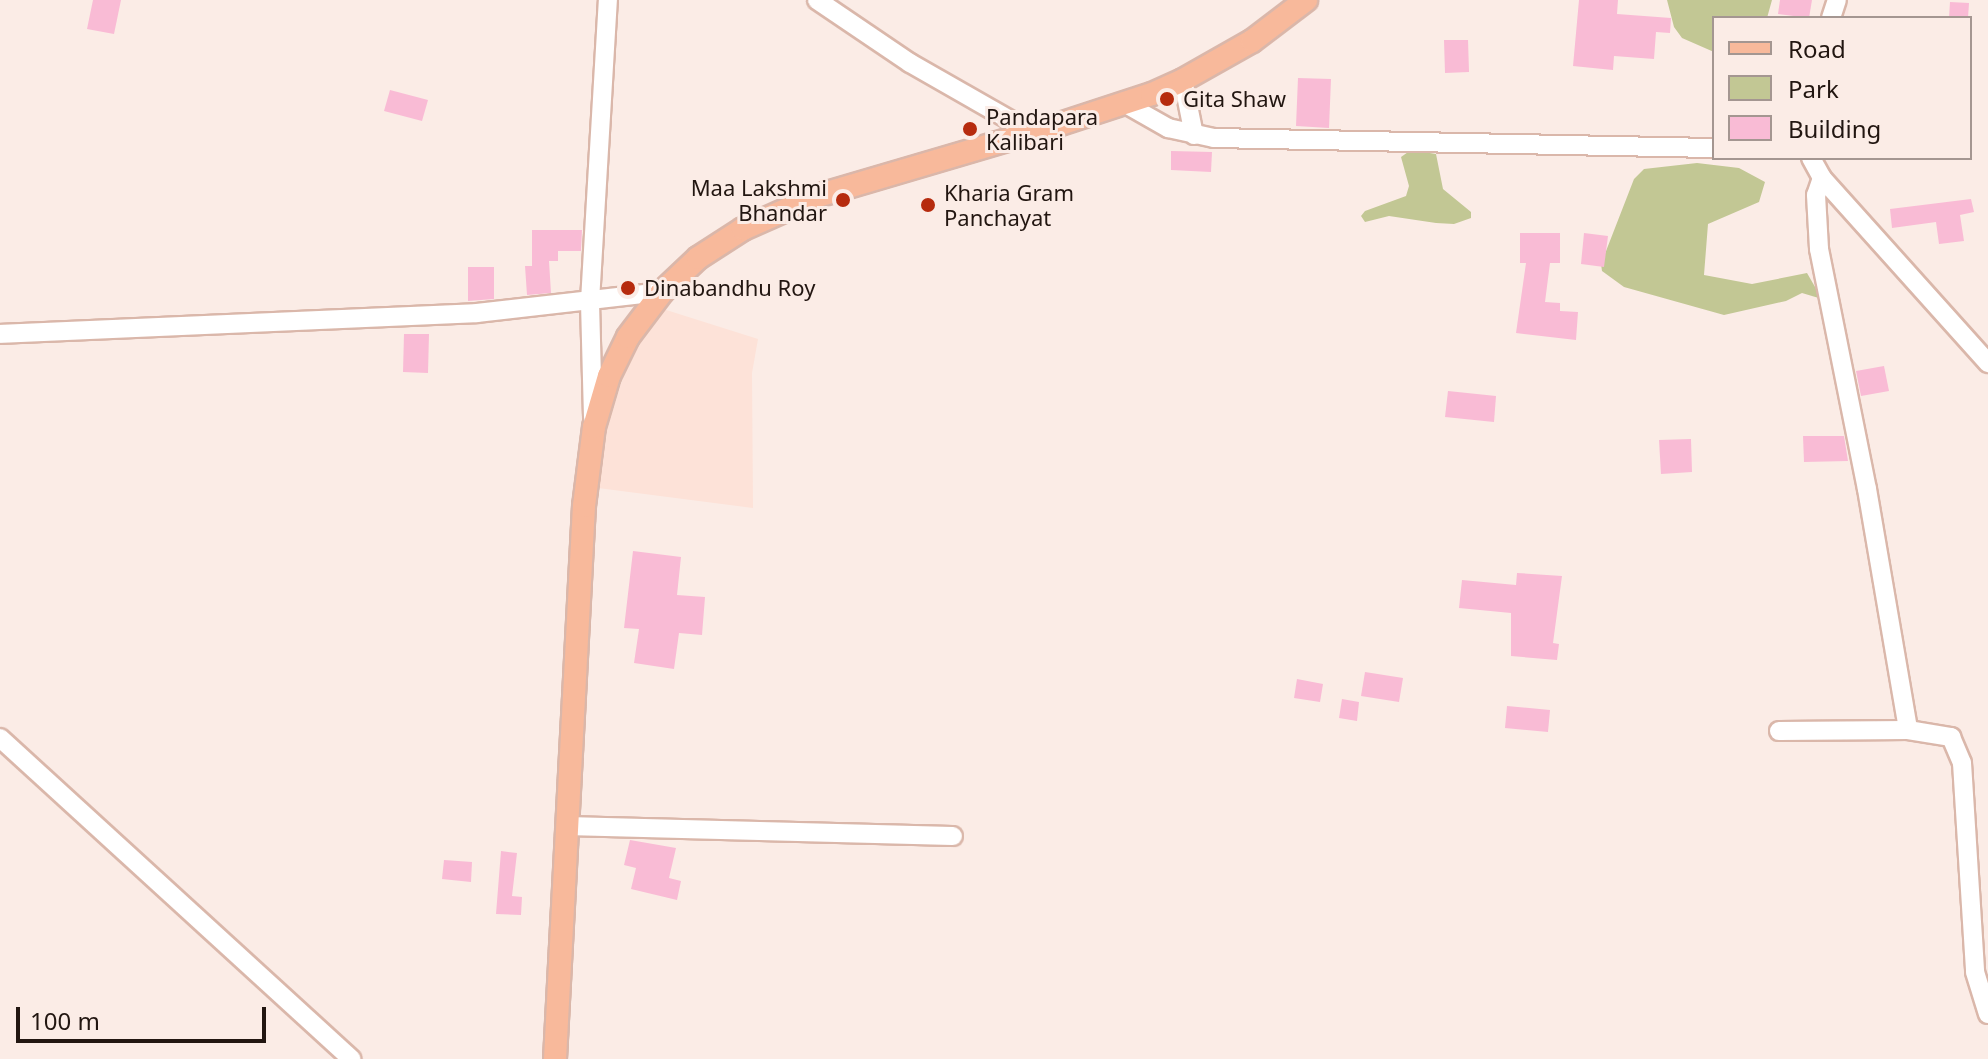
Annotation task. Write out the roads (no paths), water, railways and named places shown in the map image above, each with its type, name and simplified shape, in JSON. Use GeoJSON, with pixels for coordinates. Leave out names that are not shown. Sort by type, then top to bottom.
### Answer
{"type":"FeatureCollection","features":[{"type":"Feature","properties":{"kind":"main road"},"geometry":{"type":"LineString","coordinates":[[555,1059],[584,506],[594,427],[615,363],[628,337],[662,292],[698,258],[743,229],[817,196],[1124,103],[1183,80],[1252,41],[1306,0]]}},
{"type":"Feature","properties":{"kind":"street"},"geometry":{"type":"LineString","coordinates":[[594,427],[590,301],[608,0]]}},
{"type":"Feature","properties":{"kind":"street"},"geometry":{"type":"LineString","coordinates":[[817,0],[923,72],[1031,132]]}},
{"type":"Feature","properties":{"kind":"street"},"geometry":{"type":"LineString","coordinates":[[1183,80],[1194,135]]}},
{"type":"Feature","properties":{"kind":"street"},"geometry":{"type":"LineString","coordinates":[[1124,103],[1152,121],[1194,135],[1712,148]]}},
{"type":"Feature","properties":{"kind":"street"},"geometry":{"type":"LineString","coordinates":[[1812,160],[1822,178],[1988,363]]}},
{"type":"Feature","properties":{"kind":"street"},"geometry":{"type":"LineString","coordinates":[[1822,178],[1816,195],[1819,249],[1867,489],[1908,730]]}},
{"type":"Feature","properties":{"kind":"street"},"geometry":{"type":"LineString","coordinates":[[0,334],[449,314],[662,292]]}},
{"type":"Feature","properties":{"kind":"street"},"geometry":{"type":"LineString","coordinates":[[1779,731],[1908,730],[1951,737],[1958,747],[1975,972],[1988,1014]]}},
{"type":"Feature","properties":{"kind":"street"},"geometry":{"type":"LineString","coordinates":[[0,738],[351,1059]]}},
{"type":"Feature","properties":{"kind":"street"},"geometry":{"type":"LineString","coordinates":[[566,826],[953,836]]}},
{"type":"Feature","properties":{"kind":"place","name":"Gita Shaw"},"geometry":{"type":"Point","coordinates":[1167,99]}},
{"type":"Feature","properties":{"kind":"place","name":"Pandapara Kalibari"},"geometry":{"type":"Point","coordinates":[970,129]}},
{"type":"Feature","properties":{"kind":"place","name":"Maa Lakshmi Bhandar"},"geometry":{"type":"Point","coordinates":[843,200]}},
{"type":"Feature","properties":{"kind":"place","name":"Kharia Gram Panchayat"},"geometry":{"type":"Point","coordinates":[928,205]}},
{"type":"Feature","properties":{"kind":"place","name":"Dinabandhu Roy"},"geometry":{"type":"Point","coordinates":[628,288]}}]}
